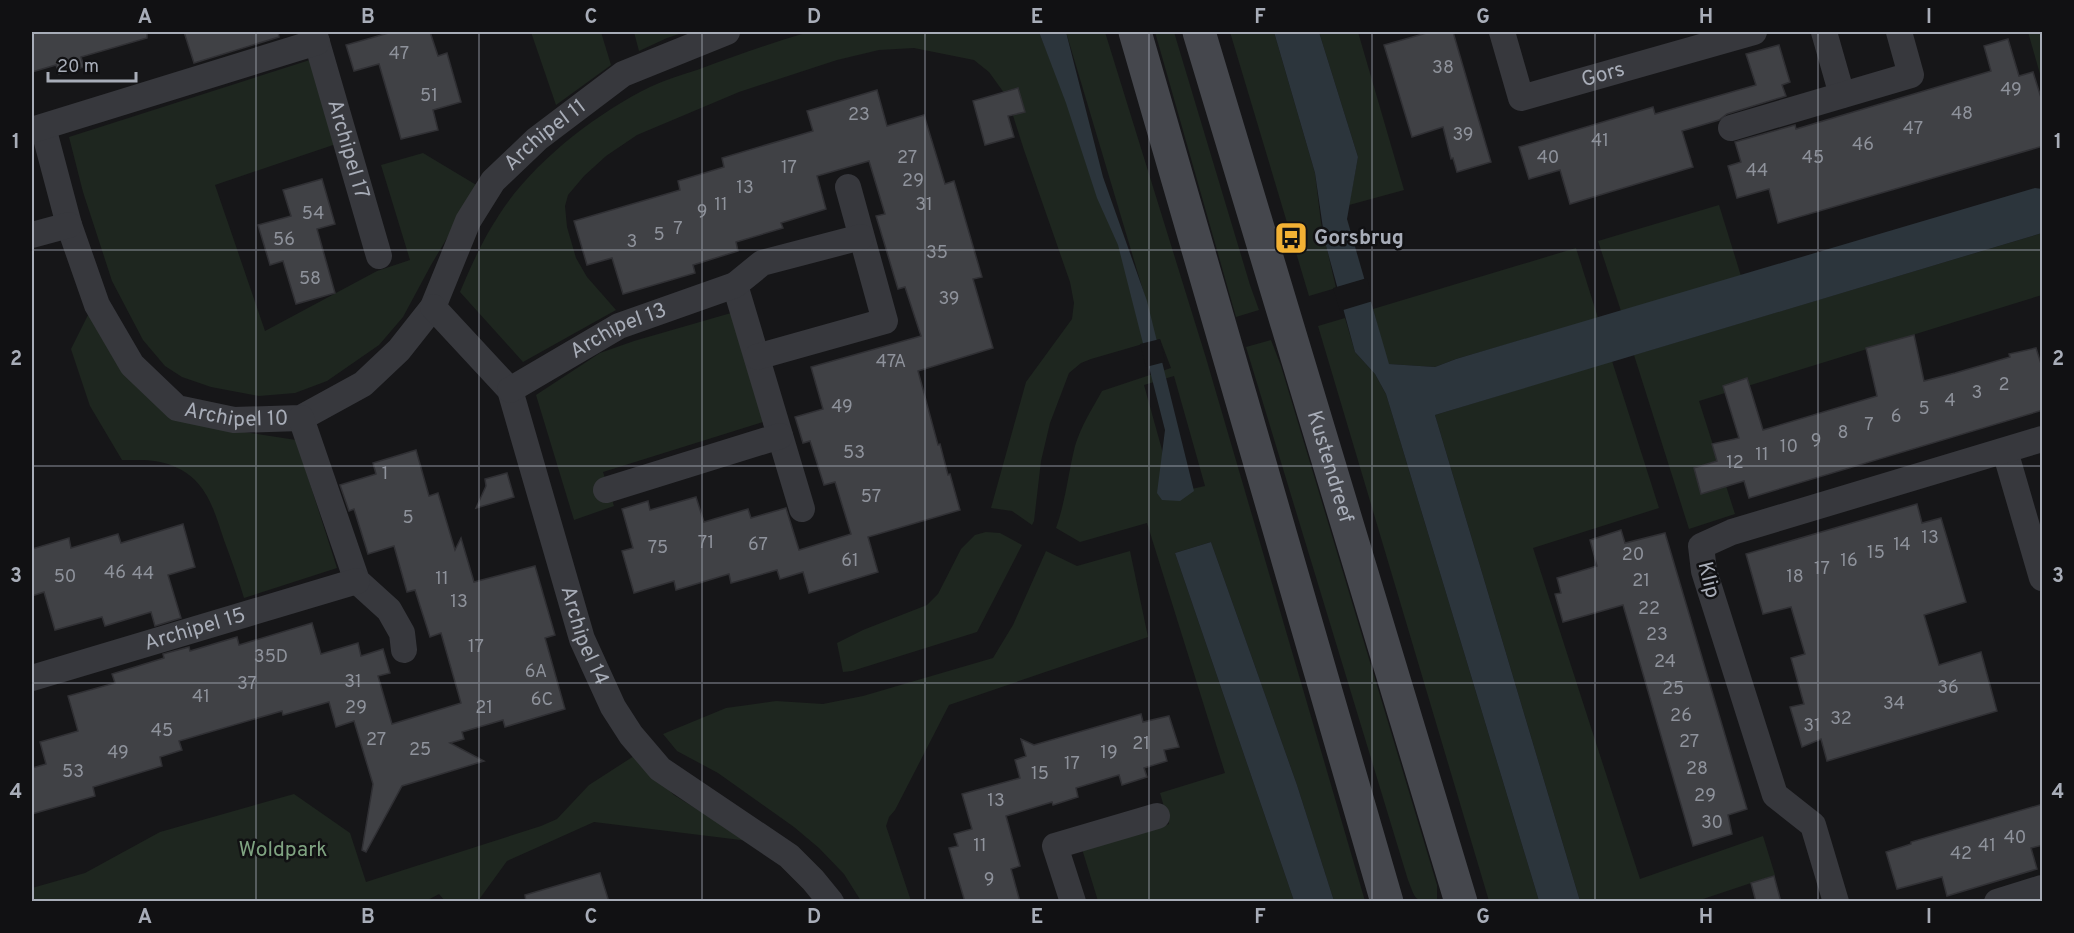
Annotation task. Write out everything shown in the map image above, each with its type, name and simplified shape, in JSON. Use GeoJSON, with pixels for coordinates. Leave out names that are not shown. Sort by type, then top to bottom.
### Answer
{"type":"FeatureCollection","features":[{"type":"Feature","properties":{"kind":"main road"},"geometry":{"type":"LineString","coordinates":[[1135,32],[1387,902]]}},
{"type":"Feature","properties":{"kind":"main road","name":"Kustendreef"},"geometry":{"type":"LineString","coordinates":[[1199,32],[1461,902]]}},
{"type":"Feature","properties":{"kind":"street","name":"Archipel 11"},"geometry":{"type":"LineString","coordinates":[[433,307],[474,211],[493,181],[537,139],[623,74],[725,32]]}},
{"type":"Feature","properties":{"kind":"street","name":"Gors"},"geometry":{"type":"LineString","coordinates":[[1502,32],[1521,98],[1754,32]]}},
{"type":"Feature","properties":{"kind":"street"},"geometry":{"type":"LineString","coordinates":[[1824,32],[1842,95]]}},
{"type":"Feature","properties":{"kind":"street"},"geometry":{"type":"LineString","coordinates":[[1731,128],[1911,75],[1899,32]]}},
{"type":"Feature","properties":{"kind":"street","name":"Archipel 17"},"geometry":{"type":"LineString","coordinates":[[69,225],[37,128],[315,37],[379,256]]}},
{"type":"Feature","properties":{"kind":"street"},"geometry":{"type":"LineString","coordinates":[[757,357],[885,321],[848,188]]}},
{"type":"Feature","properties":{"kind":"street"},"geometry":{"type":"LineString","coordinates":[[32,235],[69,225]]}},
{"type":"Feature","properties":{"kind":"street","name":"Archipel 10"},"geometry":{"type":"LineString","coordinates":[[69,225],[97,304],[132,365],[177,408],[234,420],[302,418],[363,384],[399,350],[433,307]]}},
{"type":"Feature","properties":{"kind":"street","name":"Archipel 13"},"geometry":{"type":"LineString","coordinates":[[510,390],[619,326],[735,285],[762,263],[861,237]]}},
{"type":"Feature","properties":{"kind":"street"},"geometry":{"type":"LineString","coordinates":[[735,285],[802,509]]}},
{"type":"Feature","properties":{"kind":"street","name":"Archipel 14"},"geometry":{"type":"LineString","coordinates":[[433,307],[510,390],[582,639],[613,707],[631,735],[660,769],[789,856],[831,902]]}},
{"type":"Feature","properties":{"kind":"street"},"geometry":{"type":"LineString","coordinates":[[302,418],[357,581],[389,610],[402,633],[404,650]]}},
{"type":"Feature","properties":{"kind":"street"},"geometry":{"type":"LineString","coordinates":[[606,490],[780,436]]}},
{"type":"Feature","properties":{"kind":"street","name":"Klip"},"geometry":{"type":"LineString","coordinates":[[1836,902],[1813,825],[1775,795],[1704,571],[1701,546],[1732,532],[2043,439]]}},
{"type":"Feature","properties":{"kind":"street"},"geometry":{"type":"LineString","coordinates":[[2005,451],[2043,578]]}},
{"type":"Feature","properties":{"kind":"street","name":"Archipel 15"},"geometry":{"type":"LineString","coordinates":[[32,678],[357,581]]}},
{"type":"Feature","properties":{"kind":"street"},"geometry":{"type":"LineString","coordinates":[[1073,902],[1055,846],[1157,816]]}},
{"type":"Feature","properties":{"kind":"street"},"geometry":{"type":"LineString","coordinates":[[1997,902],[2043,888]]}},
{"type":"Feature","properties":{"kind":"green space"},"geometry":{"type":"Polygon","coordinates":[[[531,32],[601,32],[611,65],[556,105],[531,32]]]}},
{"type":"Feature","properties":{"kind":"green space"},"geometry":{"type":"Polygon","coordinates":[[[634,32],[685,32],[639,51],[634,32]]]}},
{"type":"Feature","properties":{"kind":"green space"},"geometry":{"type":"Polygon","coordinates":[[[809,32],[1039,32],[1145,297],[1066,32],[1105,32],[1206,358],[1365,901],[1334,901],[1297,785],[1211,542],[1175,553],[1294,901],[1098,901],[1082,849],[1169,824],[1160,793],[1225,773],[1147,523],[1080,542],[1056,528],[1077,439],[1102,391],[1171,368],[1160,339],[1081,363],[1069,373],[1050,423],[1041,461],[1032,525],[1012,511],[991,508],[1026,382],[1072,319],[1074,303],[1070,282],[1007,97],[989,72],[974,60],[914,48],[879,50],[837,60],[739,92],[637,135],[606,156],[584,176],[568,195],[565,206],[567,227],[576,258],[587,277],[616,310],[523,362],[460,292],[488,234],[513,196],[547,159],[587,126],[629,98],[656,84],[809,32]],[[1174,376],[1144,385],[1174,493],[1205,486],[1174,376]]]}},
{"type":"Feature","properties":{"kind":"green space"},"geometry":{"type":"Polygon","coordinates":[[[1155,32],[1174,32],[1259,310],[1236,317],[1155,32]]]}},
{"type":"Feature","properties":{"kind":"green space"},"geometry":{"type":"Polygon","coordinates":[[[1230,32],[1274,32],[1315,173],[1321,223],[1336,288],[1309,296],[1230,32]]]}},
{"type":"Feature","properties":{"kind":"green space"},"geometry":{"type":"Polygon","coordinates":[[[1319,32],[1358,32],[1404,190],[1349,205],[1358,157],[1319,32]]]}},
{"type":"Feature","properties":{"kind":"green space"},"geometry":{"type":"Polygon","coordinates":[[[2028,32],[2042,32],[2042,81],[2028,32]]]}},
{"type":"Feature","properties":{"kind":"green space"},"geometry":{"type":"Polygon","coordinates":[[[316,58],[342,142],[215,185],[265,331],[377,271],[410,260],[381,165],[423,153],[478,186],[403,317],[379,345],[327,381],[295,393],[259,396],[211,387],[182,377],[165,366],[143,340],[112,281],[83,192],[69,137],[316,58]]]}},
{"type":"Feature","properties":{"kind":"green space"},"geometry":{"type":"Polygon","coordinates":[[[1719,205],[1741,276],[1621,311],[1598,241],[1719,205]]]}},
{"type":"Feature","properties":{"kind":"green space"},"geometry":{"type":"Polygon","coordinates":[[[2042,233],[2042,295],[1699,401],[1735,514],[1689,529],[1634,355],[2042,233]]]}},
{"type":"Feature","properties":{"kind":"green space"},"geometry":{"type":"Polygon","coordinates":[[[1576,248],[1598,318],[1435,367],[1388,364],[1373,309],[1576,248]]]}},
{"type":"Feature","properties":{"kind":"green space"},"geometry":{"type":"Polygon","coordinates":[[[92,307],[118,357],[219,428],[296,440],[337,568],[244,598],[216,516],[200,485],[181,470],[163,462],[122,460],[90,406],[71,349],[92,307]]]}},
{"type":"Feature","properties":{"kind":"green space"},"geometry":{"type":"Polygon","coordinates":[[[731,313],[763,422],[603,472],[614,506],[574,520],[536,395],[600,353],[731,313]]]}},
{"type":"Feature","properties":{"kind":"green space"},"geometry":{"type":"Polygon","coordinates":[[[1345,318],[1355,352],[1375,374],[1386,394],[1539,901],[1489,901],[1318,326],[1345,318]]]}},
{"type":"Feature","properties":{"kind":"green space"},"geometry":{"type":"Polygon","coordinates":[[[1271,340],[1281,366],[1437,885],[1437,901],[1424,901],[1417,898],[1408,880],[1246,347],[1271,340]]]}},
{"type":"Feature","properties":{"kind":"green space"},"geometry":{"type":"Polygon","coordinates":[[[1612,361],[1659,508],[1533,548],[1640,879],[1763,836],[1775,875],[1703,899],[1703,901],[1580,901],[1435,415],[1612,361]]]}},
{"type":"Feature","properties":{"kind":"green space"},"geometry":{"type":"Polygon","coordinates":[[[986,532],[1000,533],[1022,545],[977,632],[843,672],[837,643],[863,630],[927,605],[938,594],[961,549],[975,535],[986,532]]]}},
{"type":"Feature","properties":{"kind":"green space"},"geometry":{"type":"Polygon","coordinates":[[[1046,551],[1077,566],[1130,551],[1148,637],[949,705],[886,826],[911,901],[861,901],[844,874],[819,848],[794,827],[718,773],[677,751],[663,734],[726,708],[776,701],[823,704],[863,696],[993,658],[1013,625],[1046,551]]]}},
{"type":"Feature","properties":{"kind":"green space","name":"Woldpark"},"geometry":{"type":"Polygon","coordinates":[[[634,756],[674,795],[749,841],[594,822],[507,861],[478,901],[445,901],[439,894],[424,902],[32,902],[32,888],[85,873],[160,832],[294,794],[350,833],[366,882],[557,819],[589,785],[634,756]]]}},
{"type":"Feature","properties":{"kind":"shaded area"},"geometry":{"type":"Polygon","coordinates":[[[1039,32],[1066,32],[1103,177],[1147,301],[1194,491],[1180,501],[1162,500],[1157,493],[1165,430],[1118,245],[1097,198],[1066,103],[1039,32]]]}},
{"type":"Feature","properties":{"kind":"shaded area"},"geometry":{"type":"Polygon","coordinates":[[[1274,32],[1319,32],[1358,157],[1347,219],[1389,364],[1435,367],[2035,188],[2042,189],[2042,233],[1435,415],[1580,901],[1539,901],[1386,394],[1375,374],[1355,352],[1325,242],[1315,173],[1274,32]]]}},
{"type":"Feature","properties":{"kind":"shaded area"},"geometry":{"type":"Polygon","coordinates":[[[1211,542],[1297,785],[1334,901],[1294,901],[1175,553],[1211,542]]]}},
{"type":"Feature","properties":{"kind":"pier"},"geometry":{"type":"Polygon","coordinates":[[[1367,278],[1373,301],[1340,311],[1333,288],[1367,278]]]}},
{"type":"Feature","properties":{"kind":"pier"},"geometry":{"type":"Polygon","coordinates":[[[1160,339],[1165,362],[1146,367],[1140,344],[1160,339]]]}},
{"type":"Feature","properties":{"kind":"building"},"geometry":{"type":"Polygon","coordinates":[[[32,32],[147,32],[147,38],[81,57],[84,67],[59,74],[56,65],[32,72],[32,32]]]}},
{"type":"Feature","properties":{"kind":"building"},"geometry":{"type":"Polygon","coordinates":[[[184,32],[278,32],[279,37],[194,63],[184,32]]]}},
{"type":"Feature","properties":{"kind":"building"},"geometry":{"type":"Polygon","coordinates":[[[392,32],[430,32],[438,56],[447,53],[461,102],[433,110],[438,130],[401,139],[379,64],[354,71],[346,45],[392,32]]]}},
{"type":"Feature","properties":{"kind":"building"},"geometry":{"type":"Polygon","coordinates":[[[1430,32],[1453,32],[1491,162],[1457,172],[1453,158],[1451,159],[1443,127],[1412,137],[1384,45],[1430,32]]]}},
{"type":"Feature","properties":{"kind":"building"},"geometry":{"type":"Polygon","coordinates":[[[2008,39],[2019,76],[2033,72],[2043,104],[2043,146],[1778,223],[1769,189],[1737,198],[1728,166],[1741,162],[1735,142],[1795,125],[1796,129],[1991,71],[1984,46],[2008,39]]]}},
{"type":"Feature","properties":{"kind":"building"},"geometry":{"type":"Polygon","coordinates":[[[1779,45],[1790,82],[1782,85],[1786,96],[1682,131],[1693,167],[1570,204],[1560,170],[1529,179],[1519,147],[1653,107],[1655,114],[1756,85],[1746,54],[1779,45]]]}},
{"type":"Feature","properties":{"kind":"building"},"geometry":{"type":"Polygon","coordinates":[[[1018,88],[1025,112],[1008,116],[1014,137],[985,145],[973,101],[1018,88]]]}},
{"type":"Feature","properties":{"kind":"building"},"geometry":{"type":"Polygon","coordinates":[[[877,90],[887,126],[924,115],[945,184],[954,181],[982,277],[973,279],[993,348],[918,371],[938,445],[940,444],[960,510],[868,537],[878,572],[809,593],[803,572],[780,579],[777,570],[731,583],[729,574],[676,590],[674,581],[634,593],[622,551],[633,548],[622,509],[648,501],[650,510],[696,497],[704,522],[748,509],[751,518],[786,508],[799,550],[851,534],[835,482],[824,485],[810,441],[803,443],[795,417],[823,409],[811,367],[921,336],[905,287],[898,289],[876,216],[885,214],[869,161],[817,176],[826,209],[781,223],[783,228],[736,242],[738,251],[693,265],[695,273],[623,294],[612,258],[587,265],[574,221],[680,190],[678,181],[724,167],[722,158],[813,131],[807,111],[877,90]]]}},
{"type":"Feature","properties":{"kind":"building"},"geometry":{"type":"Polygon","coordinates":[[[322,179],[335,224],[317,229],[335,293],[296,304],[283,261],[270,265],[258,225],[291,216],[283,190],[322,179]]]}},
{"type":"Feature","properties":{"kind":"building"},"geometry":{"type":"Polygon","coordinates":[[[1914,335],[1924,381],[2010,357],[2009,354],[2036,348],[2043,370],[2043,410],[1749,498],[1744,481],[1701,494],[1694,468],[1717,461],[1712,444],[1739,438],[1723,386],[1747,378],[1763,430],[1877,396],[1866,348],[1914,335]]]}},
{"type":"Feature","properties":{"kind":"building"},"geometry":{"type":"Polygon","coordinates":[[[416,450],[429,496],[438,493],[455,550],[461,538],[474,582],[535,566],[555,635],[545,638],[565,709],[505,727],[503,720],[462,732],[464,739],[450,743],[484,761],[402,786],[366,852],[362,850],[373,784],[354,721],[336,727],[329,702],[283,715],[282,711],[179,741],[182,750],[160,757],[162,766],[93,787],[95,796],[32,814],[32,768],[46,764],[40,742],[78,731],[68,696],[115,683],[112,674],[164,658],[163,654],[189,647],[190,651],[237,637],[239,645],[312,623],[321,654],[358,643],[361,656],[383,649],[390,673],[378,676],[392,724],[461,703],[441,633],[430,637],[415,590],[407,592],[394,546],[368,554],[354,509],[349,511],[340,485],[376,474],[373,463],[416,450]]]}},
{"type":"Feature","properties":{"kind":"building"},"geometry":{"type":"Polygon","coordinates":[[[507,473],[514,497],[476,508],[486,486],[485,479],[507,473]]]}},
{"type":"Feature","properties":{"kind":"building"},"geometry":{"type":"Polygon","coordinates":[[[1917,504],[1922,523],[1941,518],[1966,602],[1924,615],[1939,665],[1981,652],[1997,711],[1827,761],[1821,739],[1802,747],[1790,707],[1804,704],[1791,658],[1805,654],[1791,607],[1763,614],[1746,554],[1917,504]]]}},
{"type":"Feature","properties":{"kind":"building"},"geometry":{"type":"Polygon","coordinates":[[[183,524],[195,567],[168,575],[181,618],[155,626],[151,612],[105,626],[102,617],[55,630],[44,592],[32,596],[32,549],[69,538],[71,548],[118,534],[121,543],[183,524]]]}},
{"type":"Feature","properties":{"kind":"building"},"geometry":{"type":"Polygon","coordinates":[[[1621,530],[1625,543],[1665,533],[1747,809],[1728,815],[1732,834],[1693,846],[1623,605],[1563,622],[1555,594],[1561,593],[1557,578],[1597,566],[1590,540],[1621,530]]]}},
{"type":"Feature","properties":{"kind":"building"},"geometry":{"type":"Polygon","coordinates":[[[1141,714],[1143,722],[1169,716],[1179,747],[1164,750],[1167,761],[1144,768],[1147,777],[1122,785],[1119,775],[1076,788],[1078,797],[1006,816],[1020,866],[1011,869],[1020,902],[965,902],[949,848],[958,846],[954,834],[972,829],[962,794],[1020,778],[1015,760],[1026,756],[1021,739],[1034,745],[1141,714]]]}},
{"type":"Feature","properties":{"kind":"building"},"geometry":{"type":"Polygon","coordinates":[[[2043,804],[2043,845],[2031,848],[2037,869],[1947,896],[1942,877],[1897,889],[1886,852],[1911,844],[1911,842],[2043,804]]]}},
{"type":"Feature","properties":{"kind":"building"},"geometry":{"type":"Polygon","coordinates":[[[600,873],[609,902],[526,902],[525,895],[600,873]]]}},
{"type":"Feature","properties":{"kind":"building"},"geometry":{"type":"Polygon","coordinates":[[[1774,876],[1781,902],[1756,902],[1751,883],[1774,876]]]}},
{"type":"Feature","properties":{"kind":"place","name":"Gorsbrug"},"geometry":{"type":"Point","coordinates":[1291,238]}}]}
